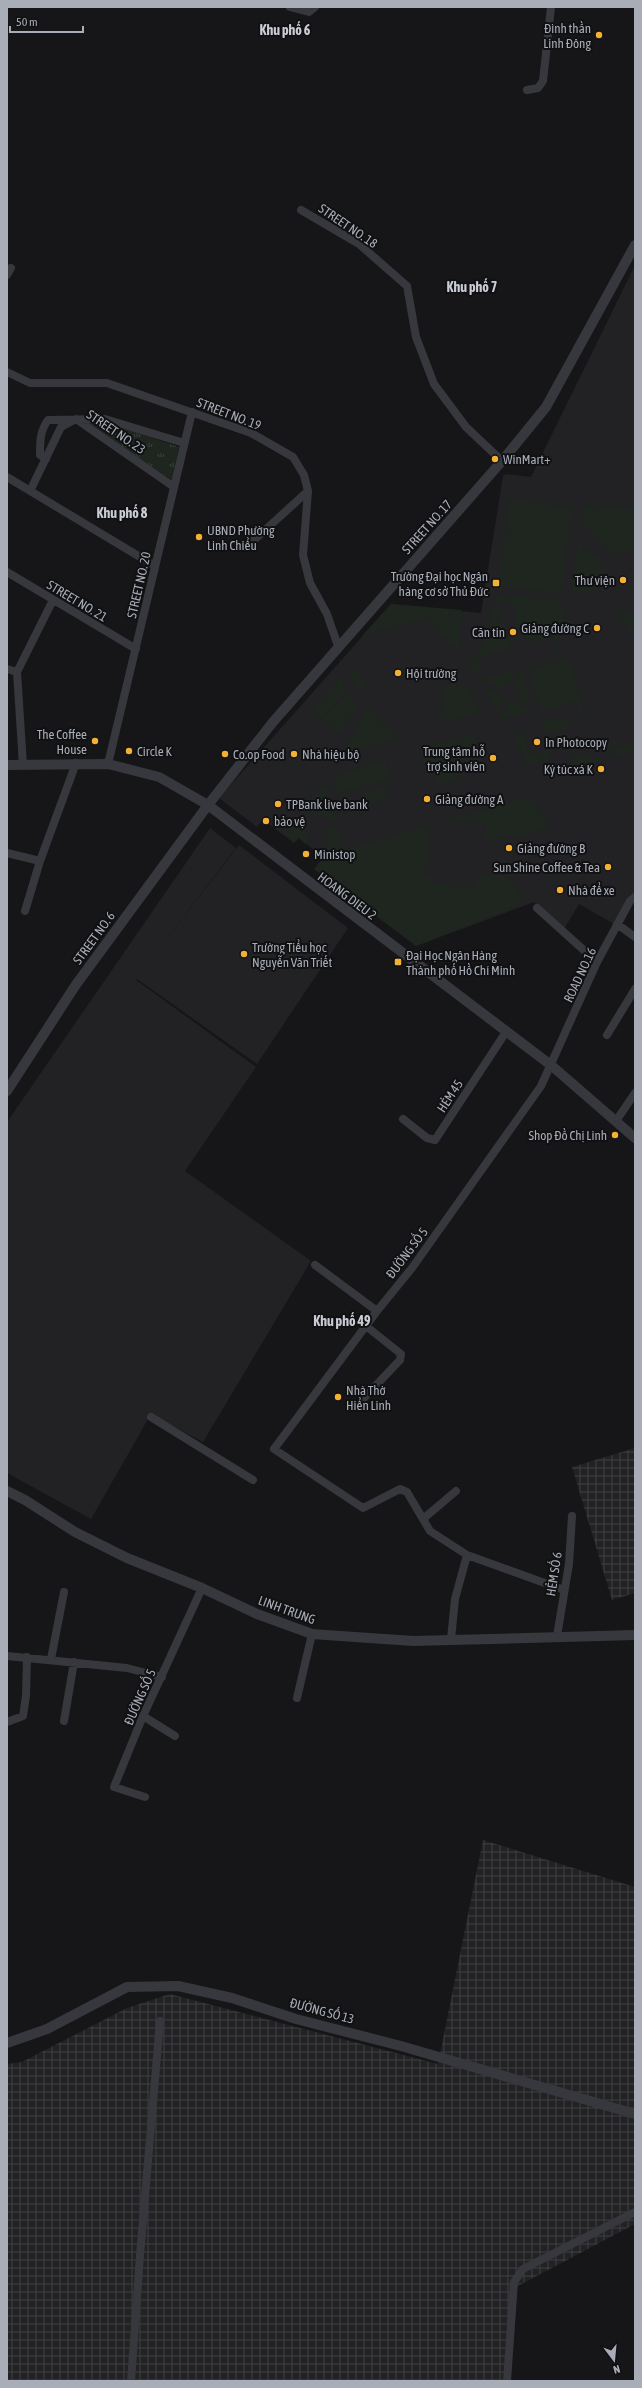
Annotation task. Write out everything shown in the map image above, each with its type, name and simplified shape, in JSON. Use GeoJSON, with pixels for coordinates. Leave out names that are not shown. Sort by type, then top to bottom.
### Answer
{"type":"FeatureCollection","features":[{"type":"Feature","properties":{"kind":"street"},"geometry":{"type":"LineString","coordinates":[[290,7],[309,12],[315,7]]}},
{"type":"Feature","properties":{"kind":"street"},"geometry":{"type":"LineString","coordinates":[[527,90],[538,88],[543,81],[551,7]]}},
{"type":"Feature","properties":{"kind":"street","name":"STREET NO. 18"},"geometry":{"type":"LineString","coordinates":[[301,210],[359,244],[407,286],[416,337],[434,384],[466,427],[502,461]]}},
{"type":"Feature","properties":{"kind":"street","name":"STREET NO. 17"},"geometry":{"type":"LineString","coordinates":[[208,805],[272,722],[502,461],[546,407],[635,245]]}},
{"type":"Feature","properties":{"kind":"street","name":"STREET NO. 19"},"geometry":{"type":"LineString","coordinates":[[7,372],[30,382],[107,383],[251,433],[293,457],[304,474],[308,491],[304,555],[310,583],[327,614],[338,646]]}},
{"type":"Feature","properties":{"kind":"street","name":"STREET NO. 20"},"geometry":{"type":"LineString","coordinates":[[108,764],[192,412]]}},
{"type":"Feature","properties":{"kind":"street"},"geometry":{"type":"LineString","coordinates":[[46,459],[40,454],[42,428],[48,420],[105,419],[184,443]]}},
{"type":"Feature","properties":{"kind":"street","name":"STREET NO. 23"},"geometry":{"type":"LineString","coordinates":[[31,489],[61,427],[76,420],[174,487]]}},
{"type":"Feature","properties":{"kind":"street"},"geometry":{"type":"LineString","coordinates":[[7,477],[31,489],[156,566]]}},
{"type":"Feature","properties":{"kind":"street"},"geometry":{"type":"LineString","coordinates":[[253,541],[308,491]]}},
{"type":"Feature","properties":{"kind":"street","name":"STREET NO. 21"},"geometry":{"type":"LineString","coordinates":[[7,572],[136,649]]}},
{"type":"Feature","properties":{"kind":"street"},"geometry":{"type":"LineString","coordinates":[[23,764],[16,672],[53,600]]}},
{"type":"Feature","properties":{"kind":"street"},"geometry":{"type":"LineString","coordinates":[[7,669],[16,672]]}},
{"type":"Feature","properties":{"kind":"street"},"geometry":{"type":"LineString","coordinates":[[25,911],[40,861],[76,763]]}},
{"type":"Feature","properties":{"kind":"street","name":"HOANG DIEU 2"},"geometry":{"type":"LineString","coordinates":[[7,765],[76,763],[108,764],[160,777],[208,805],[552,1066],[635,1138]]}},
{"type":"Feature","properties":{"kind":"street","name":"STREET NO. 6"},"geometry":{"type":"LineString","coordinates":[[7,1091],[75,986],[208,805]]}},
{"type":"Feature","properties":{"kind":"street"},"geometry":{"type":"LineString","coordinates":[[7,853],[40,861]]}},
{"type":"Feature","properties":{"kind":"street","name":"ROAD NO.16"},"geometry":{"type":"LineString","coordinates":[[552,1066],[597,962],[630,900],[635,897]]}},
{"type":"Feature","properties":{"kind":"street"},"geometry":{"type":"LineString","coordinates":[[537,908],[597,962]]}},
{"type":"Feature","properties":{"kind":"street"},"geometry":{"type":"LineString","coordinates":[[617,924],[635,938]]}},
{"type":"Feature","properties":{"kind":"street"},"geometry":{"type":"LineString","coordinates":[[607,1035],[635,989]]}},
{"type":"Feature","properties":{"kind":"street","name":"HẺM 45"},"geometry":{"type":"LineString","coordinates":[[403,1119],[427,1138],[435,1140],[506,1032]]}},
{"type":"Feature","properties":{"kind":"street","name":"ĐƯỜNG SỐ 5"},"geometry":{"type":"LineString","coordinates":[[423,1519],[407,1492],[400,1489],[362,1508],[274,1448],[377,1311],[412,1268],[541,1086],[552,1066]]}},
{"type":"Feature","properties":{"kind":"street"},"geometry":{"type":"LineString","coordinates":[[616,1121],[635,1093]]}},
{"type":"Feature","properties":{"kind":"street"},"geometry":{"type":"LineString","coordinates":[[315,1265],[377,1311]]}},
{"type":"Feature","properties":{"kind":"street"},"geometry":{"type":"LineString","coordinates":[[363,1399],[400,1360],[401,1354],[366,1326]]}},
{"type":"Feature","properties":{"kind":"street"},"geometry":{"type":"LineString","coordinates":[[151,1418],[253,1480]]}},
{"type":"Feature","properties":{"kind":"street","name":"LINH TRUNG"},"geometry":{"type":"LineString","coordinates":[[7,1492],[25,1500],[75,1532],[121,1554],[202,1588],[257,1614],[312,1634],[413,1640],[635,1635]]}},
{"type":"Feature","properties":{"kind":"street"},"geometry":{"type":"LineString","coordinates":[[456,1492],[423,1519],[430,1531],[467,1555],[564,1590]]}},
{"type":"Feature","properties":{"kind":"street","name":"HẺM SỐ 6"},"geometry":{"type":"LineString","coordinates":[[557,1636],[569,1564],[572,1516]]}},
{"type":"Feature","properties":{"kind":"street"},"geometry":{"type":"LineString","coordinates":[[451,1639],[455,1599],[467,1555]]}},
{"type":"Feature","properties":{"kind":"street","name":"ĐƯỜNG SỐ 5"},"geometry":{"type":"LineString","coordinates":[[145,1796],[114,1787],[143,1716],[202,1588]]}},
{"type":"Feature","properties":{"kind":"street"},"geometry":{"type":"LineString","coordinates":[[52,1659],[64,1592]]}},
{"type":"Feature","properties":{"kind":"street"},"geometry":{"type":"LineString","coordinates":[[297,1698],[312,1634]]}},
{"type":"Feature","properties":{"kind":"street"},"geometry":{"type":"LineString","coordinates":[[7,1656],[52,1659],[127,1668],[162,1677]]}},
{"type":"Feature","properties":{"kind":"street"},"geometry":{"type":"LineString","coordinates":[[7,1722],[23,1716],[26,1696],[27,1657]]}},
{"type":"Feature","properties":{"kind":"street"},"geometry":{"type":"LineString","coordinates":[[64,1721],[74,1662]]}},
{"type":"Feature","properties":{"kind":"street"},"geometry":{"type":"LineString","coordinates":[[143,1716],[175,1736]]}},
{"type":"Feature","properties":{"kind":"street","name":"ĐƯỜNG SỐ 13"},"geometry":{"type":"LineString","coordinates":[[7,2043],[47,2029],[126,1987],[178,1986],[232,1998],[296,2019],[401,2046],[635,2114]]}},
{"type":"Feature","properties":{"kind":"street"},"geometry":{"type":"LineString","coordinates":[[131,2381],[160,2022]]}},
{"type":"Feature","properties":{"kind":"street"},"geometry":{"type":"LineString","coordinates":[[507,2381],[514,2282],[523,2269],[635,2212]]}},
{"type":"Feature","properties":{"kind":"shaded area"},"geometry":{"type":"Polygon","coordinates":[[[635,265],[635,896],[614,924],[579,904],[564,929],[534,902],[416,946],[314,869],[323,857],[299,838],[294,843],[269,824],[267,826],[261,822],[257,827],[219,798],[391,604],[481,613],[503,476],[506,474],[531,477],[635,265]]]}},
{"type":"Feature","properties":{"kind":"shaded area"},"geometry":{"type":"Polygon","coordinates":[[[210,828],[236,848],[146,966],[239,845],[348,928],[257,1064],[137,979],[136,980],[256,1067],[185,1171],[311,1261],[203,1442],[151,1414],[91,1519],[7,1473],[7,1122],[210,828]]]}},
{"type":"Feature","properties":{"kind":"shaded area"},"geometry":{"type":"Polygon","coordinates":[[[635,1448],[635,1593],[612,1600],[572,1467],[635,1448]]]}},
{"type":"Feature","properties":{"kind":"shaded area"},"geometry":{"type":"Polygon","coordinates":[[[483,1840],[635,1887],[635,2224],[516,2287],[503,2381],[7,2381],[7,2064],[22,2062],[127,2008],[170,1994],[438,2064],[483,1840]]]}},
{"type":"Feature","properties":{"kind":"green space"},"geometry":{"type":"Polygon","coordinates":[[[83,421],[105,422],[179,447],[172,480],[83,421]]]}},
{"type":"Feature","properties":{"kind":"green space"},"geometry":{"type":"Polygon","coordinates":[[[509,499],[572,507],[561,593],[498,586],[509,499]]]}},
{"type":"Feature","properties":{"kind":"green space"},"geometry":{"type":"Polygon","coordinates":[[[592,504],[635,509],[635,552],[611,552],[588,531],[582,522],[584,507],[592,504]]]}},
{"type":"Feature","properties":{"kind":"green space"},"geometry":{"type":"Polygon","coordinates":[[[581,543],[602,561],[603,584],[584,593],[576,593],[573,592],[572,584],[578,544],[581,543]]]}},
{"type":"Feature","properties":{"kind":"green space"},"geometry":{"type":"Polygon","coordinates":[[[502,594],[557,600],[563,604],[565,610],[557,651],[553,637],[523,645],[510,598],[498,602],[511,648],[479,657],[483,673],[474,672],[469,662],[486,639],[496,596],[502,594]]]}},
{"type":"Feature","properties":{"kind":"green space"},"geometry":{"type":"Polygon","coordinates":[[[391,604],[462,610],[458,651],[422,618],[362,636],[391,604]]]}},
{"type":"Feature","properties":{"kind":"green space"},"geometry":{"type":"Polygon","coordinates":[[[622,610],[635,612],[635,633],[627,632],[628,624],[617,622],[618,615],[622,610]]]}},
{"type":"Feature","properties":{"kind":"green space"},"geometry":{"type":"Polygon","coordinates":[[[569,658],[584,713],[581,713],[574,702],[541,712],[529,670],[569,658]]]}},
{"type":"Feature","properties":{"kind":"green space"},"geometry":{"type":"Polygon","coordinates":[[[356,669],[360,670],[359,676],[369,685],[358,689],[351,681],[350,674],[356,669]]]}},
{"type":"Feature","properties":{"kind":"green space"},"geometry":{"type":"Polygon","coordinates":[[[515,670],[510,683],[505,684],[500,689],[481,679],[515,670]]]}},
{"type":"Feature","properties":{"kind":"green space"},"geometry":{"type":"Polygon","coordinates":[[[520,672],[523,673],[532,706],[517,698],[519,689],[514,685],[520,672]]]}},
{"type":"Feature","properties":{"kind":"green space"},"geometry":{"type":"Polygon","coordinates":[[[341,676],[345,692],[321,719],[312,711],[341,676]]]}},
{"type":"Feature","properties":{"kind":"green space"},"geometry":{"type":"Polygon","coordinates":[[[449,683],[467,687],[481,712],[438,724],[446,685],[449,683]]]}},
{"type":"Feature","properties":{"kind":"green space"},"geometry":{"type":"Polygon","coordinates":[[[480,684],[499,694],[504,701],[499,714],[480,684]]]}},
{"type":"Feature","properties":{"kind":"green space"},"geometry":{"type":"Polygon","coordinates":[[[347,694],[356,703],[356,709],[339,734],[323,720],[347,694]]]}},
{"type":"Feature","properties":{"kind":"green space"},"geometry":{"type":"Polygon","coordinates":[[[515,701],[532,711],[503,720],[501,718],[508,703],[515,701]]]}},
{"type":"Feature","properties":{"kind":"green space"},"geometry":{"type":"Polygon","coordinates":[[[364,711],[374,713],[394,734],[395,739],[342,755],[364,711]]]}},
{"type":"Feature","properties":{"kind":"green space"},"geometry":{"type":"Polygon","coordinates":[[[563,716],[567,719],[571,728],[546,735],[542,722],[563,716]]]}},
{"type":"Feature","properties":{"kind":"green space"},"geometry":{"type":"Polygon","coordinates":[[[521,727],[529,756],[550,750],[552,758],[530,764],[526,762],[515,740],[515,734],[521,727]]]}},
{"type":"Feature","properties":{"kind":"green space"},"geometry":{"type":"Polygon","coordinates":[[[473,733],[480,752],[425,769],[419,749],[473,733]]]}},
{"type":"Feature","properties":{"kind":"green space"},"geometry":{"type":"Polygon","coordinates":[[[635,742],[635,751],[614,757],[612,753],[615,747],[635,742]]]}},
{"type":"Feature","properties":{"kind":"green space"},"geometry":{"type":"Polygon","coordinates":[[[590,754],[597,757],[599,761],[570,768],[569,764],[571,759],[590,754]]]}},
{"type":"Feature","properties":{"kind":"green space"},"geometry":{"type":"Polygon","coordinates":[[[386,760],[391,779],[336,794],[331,780],[350,771],[386,760]]]}},
{"type":"Feature","properties":{"kind":"green space"},"geometry":{"type":"Polygon","coordinates":[[[458,767],[462,779],[438,786],[435,773],[458,767]]]}},
{"type":"Feature","properties":{"kind":"green space"},"geometry":{"type":"Polygon","coordinates":[[[326,784],[329,797],[305,804],[326,784]]]}},
{"type":"Feature","properties":{"kind":"green space"},"geometry":{"type":"Polygon","coordinates":[[[385,787],[388,799],[363,806],[360,794],[385,787]]]}},
{"type":"Feature","properties":{"kind":"green space"},"geometry":{"type":"Polygon","coordinates":[[[524,798],[534,800],[543,812],[550,826],[520,837],[484,840],[486,824],[446,820],[524,798]]]}},
{"type":"Feature","properties":{"kind":"green space"},"geometry":{"type":"Polygon","coordinates":[[[331,801],[337,820],[299,812],[302,809],[331,801]]]}},
{"type":"Feature","properties":{"kind":"green space"},"geometry":{"type":"Polygon","coordinates":[[[292,818],[308,821],[305,835],[309,836],[307,845],[298,838],[295,842],[282,832],[292,818]]]}},
{"type":"Feature","properties":{"kind":"green space"},"geometry":{"type":"Polygon","coordinates":[[[330,825],[337,827],[344,850],[430,825],[429,859],[426,859],[425,875],[432,876],[431,883],[476,888],[478,875],[507,876],[520,895],[522,904],[416,946],[314,869],[324,857],[330,825]]]}},
{"type":"Feature","properties":{"kind":"place","name":"Đình thần Linh Đông"},"geometry":{"type":"Point","coordinates":[599,35]}},
{"type":"Feature","properties":{"kind":"place","name":"WinMart+"},"geometry":{"type":"Point","coordinates":[495,459]}},
{"type":"Feature","properties":{"kind":"place","name":"UBND Phường Linh Chiểu"},"geometry":{"type":"Point","coordinates":[199,537]}},
{"type":"Feature","properties":{"kind":"place","name":"Thư viện"},"geometry":{"type":"Point","coordinates":[623,580]}},
{"type":"Feature","properties":{"kind":"place","name":"Trường Đại học Ngân hàng cơ sở Thủ Đức"},"geometry":{"type":"Point","coordinates":[496,583]}},
{"type":"Feature","properties":{"kind":"place","name":"Giảng đường C"},"geometry":{"type":"Point","coordinates":[597,628]}},
{"type":"Feature","properties":{"kind":"place","name":"Căn tin"},"geometry":{"type":"Point","coordinates":[513,632]}},
{"type":"Feature","properties":{"kind":"place","name":"Hội trường"},"geometry":{"type":"Point","coordinates":[398,673]}},
{"type":"Feature","properties":{"kind":"place","name":"The Coffee House"},"geometry":{"type":"Point","coordinates":[95,741]}},
{"type":"Feature","properties":{"kind":"place","name":"In Photocopy"},"geometry":{"type":"Point","coordinates":[537,742]}},
{"type":"Feature","properties":{"kind":"place","name":"Circle K"},"geometry":{"type":"Point","coordinates":[129,751]}},
{"type":"Feature","properties":{"kind":"place","name":"Co.op Food"},"geometry":{"type":"Point","coordinates":[225,754]}},
{"type":"Feature","properties":{"kind":"place","name":"Nhà hiệu bộ"},"geometry":{"type":"Point","coordinates":[294,754]}},
{"type":"Feature","properties":{"kind":"place","name":"Trung tâm hỗ trợ sinh viên"},"geometry":{"type":"Point","coordinates":[493,758]}},
{"type":"Feature","properties":{"kind":"place","name":"Ký túc xá K"},"geometry":{"type":"Point","coordinates":[601,769]}},
{"type":"Feature","properties":{"kind":"place","name":"Giảng đường A"},"geometry":{"type":"Point","coordinates":[427,799]}},
{"type":"Feature","properties":{"kind":"place","name":"TPBank live bank"},"geometry":{"type":"Point","coordinates":[278,804]}},
{"type":"Feature","properties":{"kind":"place","name":"bảo vệ"},"geometry":{"type":"Point","coordinates":[266,821]}},
{"type":"Feature","properties":{"kind":"place","name":"Giảng đường B"},"geometry":{"type":"Point","coordinates":[509,848]}},
{"type":"Feature","properties":{"kind":"place","name":"Ministop"},"geometry":{"type":"Point","coordinates":[306,854]}},
{"type":"Feature","properties":{"kind":"place","name":"Sun Shine Coffee & Tea"},"geometry":{"type":"Point","coordinates":[608,867]}},
{"type":"Feature","properties":{"kind":"place","name":"Nhà để xe"},"geometry":{"type":"Point","coordinates":[560,890]}},
{"type":"Feature","properties":{"kind":"place","name":"Trường Tiểu học Nguyễn Văn Triết"},"geometry":{"type":"Point","coordinates":[244,954]}},
{"type":"Feature","properties":{"kind":"place","name":"Đại Học Ngân Hàng Thành phố Hồ Chí Minh"},"geometry":{"type":"Point","coordinates":[398,962]}},
{"type":"Feature","properties":{"kind":"place","name":"Shop Đồ Chị Linh"},"geometry":{"type":"Point","coordinates":[615,1135]}},
{"type":"Feature","properties":{"kind":"place","name":"Nhà Thờ Hiển Linh"},"geometry":{"type":"Point","coordinates":[338,1397]}},
{"type":"Feature","properties":{"kind":"district","name":"Khu phố 6"},"geometry":{"type":"Point","coordinates":[285,30]}},
{"type":"Feature","properties":{"kind":"district","name":"Khu phố 7"},"geometry":{"type":"Point","coordinates":[472,287]}},
{"type":"Feature","properties":{"kind":"district","name":"Khu phố 8"},"geometry":{"type":"Point","coordinates":[122,513]}},
{"type":"Feature","properties":{"kind":"district","name":"Khu phố 49"},"geometry":{"type":"Point","coordinates":[342,1321]}}]}
